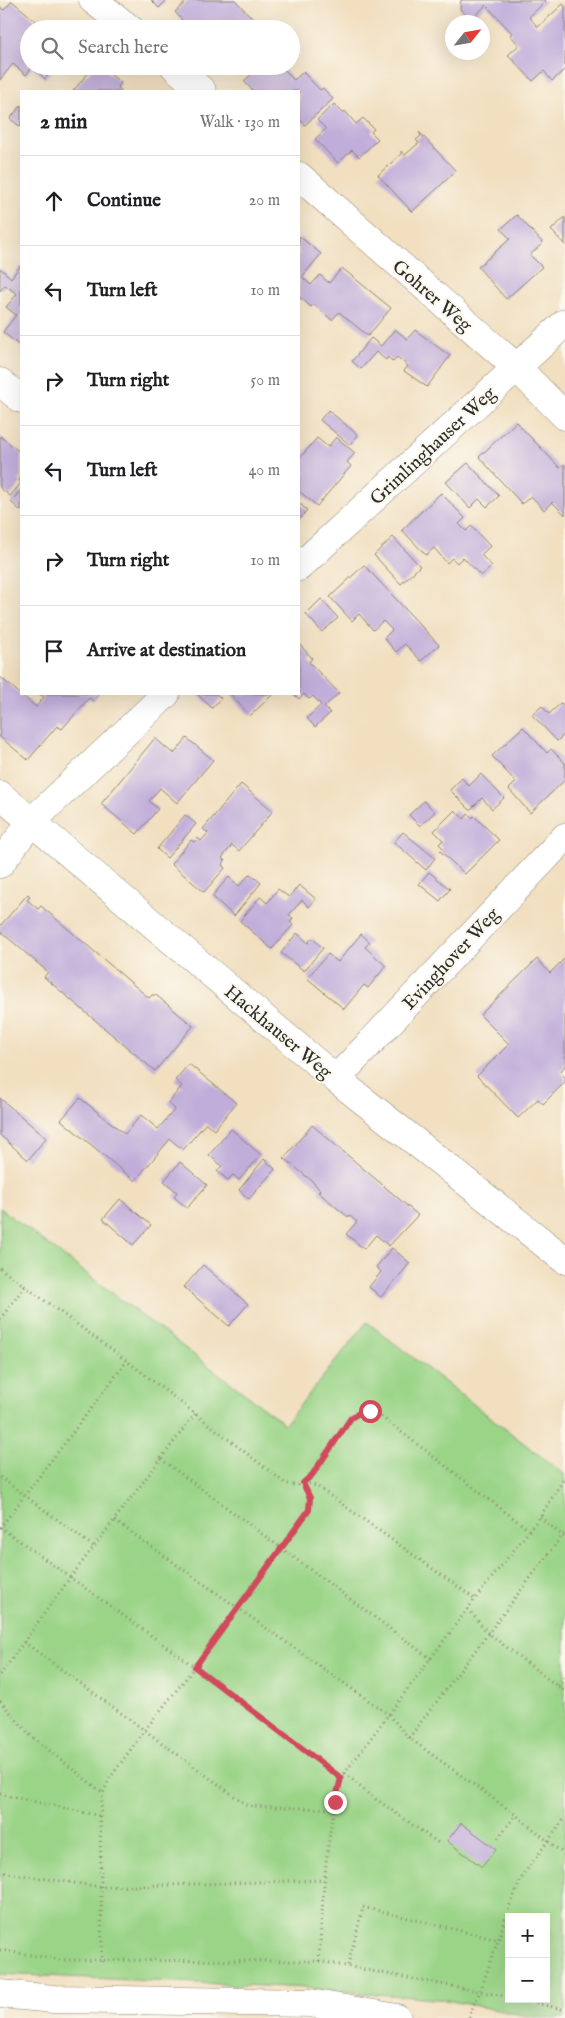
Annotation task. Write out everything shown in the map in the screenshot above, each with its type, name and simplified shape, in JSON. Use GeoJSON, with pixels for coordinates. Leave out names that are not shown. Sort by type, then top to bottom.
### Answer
{"type":"FeatureCollection","features":[{"type":"Feature","properties":{"kind":"street"},"geometry":{"type":"LineString","coordinates":[[93,0],[119,20]]}},
{"type":"Feature","properties":{"kind":"street"},"geometry":{"type":"LineString","coordinates":[[184,75],[201,90]]}},
{"type":"Feature","properties":{"kind":"street","name":"Gohrer Weg"},"geometry":{"type":"LineString","coordinates":[[300,177],[516,367],[565,416]]}},
{"type":"Feature","properties":{"kind":"street","name":"Grimlinghauser Weg"},"geometry":{"type":"LineString","coordinates":[[300,567],[565,323]]}},
{"type":"Feature","properties":{"kind":"street"},"geometry":{"type":"LineString","coordinates":[[0,382],[20,398]]}},
{"type":"Feature","properties":{"kind":"street"},"geometry":{"type":"LineString","coordinates":[[0,864],[32,822],[165,695]]}},
{"type":"Feature","properties":{"kind":"street","name":"Hackhauser Weg"},"geometry":{"type":"LineString","coordinates":[[0,795],[336,1079],[565,1260]]}},
{"type":"Feature","properties":{"kind":"street","name":"Evinghover Weg"},"geometry":{"type":"LineString","coordinates":[[336,1079],[565,837]]}},
{"type":"Feature","properties":{"kind":"street"},"geometry":{"type":"LineString","coordinates":[[0,1994],[54,1999],[307,2010],[397,2018]]}},
{"type":"Feature","properties":{"kind":"path"},"geometry":{"type":"LineString","coordinates":[[0,1268],[127,1360],[285,1483],[292,1486],[303,1483],[312,1475],[351,1418],[359,1413],[370,1411],[379,1415],[529,1530]]}},
{"type":"Feature","properties":{"kind":"path"},"geometry":{"type":"LineString","coordinates":[[0,1319],[25,1286]]}},
{"type":"Feature","properties":{"kind":"path"},"geometry":{"type":"LineString","coordinates":[[127,1360],[0,1528],[195,1667],[341,1778]]}},
{"type":"Feature","properties":{"kind":"path"},"geometry":{"type":"LineString","coordinates":[[0,1675],[70,1578],[195,1414]]}},
{"type":"Feature","properties":{"kind":"path"},"geometry":{"type":"LineString","coordinates":[[161,1460],[431,1658]]}},
{"type":"Feature","properties":{"kind":"path"},"geometry":{"type":"LineString","coordinates":[[0,1477],[94,1547]]}},
{"type":"Feature","properties":{"kind":"path"},"geometry":{"type":"LineString","coordinates":[[319,1961],[324,1880],[332,1809],[341,1778],[468,1608],[540,1518],[565,1477]]}},
{"type":"Feature","properties":{"kind":"path"},"geometry":{"type":"LineString","coordinates":[[102,1962],[100,1816],[103,1793],[110,1778],[144,1731],[195,1667],[309,1510],[310,1498],[303,1483]]}},
{"type":"Feature","properties":{"kind":"path"},"geometry":{"type":"LineString","coordinates":[[303,1483],[318,1487],[475,1599]]}},
{"type":"Feature","properties":{"kind":"path"},"geometry":{"type":"LineString","coordinates":[[409,1738],[564,1535],[540,1518]]}},
{"type":"Feature","properties":{"kind":"path"},"geometry":{"type":"LineString","coordinates":[[114,1521],[389,1716],[409,1738],[516,1815],[565,1855]]}},
{"type":"Feature","properties":{"kind":"path"},"geometry":{"type":"LineString","coordinates":[[468,1608],[488,1633],[565,1692]]}},
{"type":"Feature","properties":{"kind":"path"},"geometry":{"type":"LineString","coordinates":[[24,1642],[248,1806],[332,1809]]}},
{"type":"Feature","properties":{"kind":"path"},"geometry":{"type":"LineString","coordinates":[[558,1686],[565,1677]]}},
{"type":"Feature","properties":{"kind":"path"},"geometry":{"type":"LineString","coordinates":[[0,1701],[32,1736],[103,1793]]}},
{"type":"Feature","properties":{"kind":"path"},"geometry":{"type":"LineString","coordinates":[[345,1773],[367,1793],[440,1844]]}},
{"type":"Feature","properties":{"kind":"path"},"geometry":{"type":"LineString","coordinates":[[0,1794],[100,1816]]}},
{"type":"Feature","properties":{"kind":"path"},"geometry":{"type":"LineString","coordinates":[[498,1838],[516,1815]]}},
{"type":"Feature","properties":{"kind":"path"},"geometry":{"type":"LineString","coordinates":[[468,2018],[480,1992],[510,1905],[523,1875],[565,1818]]}},
{"type":"Feature","properties":{"kind":"path"},"geometry":{"type":"LineString","coordinates":[[0,1872],[102,1887],[324,1880]]}},
{"type":"Feature","properties":{"kind":"path"},"geometry":{"type":"LineString","coordinates":[[348,1965],[363,1908],[498,1940]]}},
{"type":"Feature","properties":{"kind":"path"},"geometry":{"type":"LineString","coordinates":[[0,1950],[61,1960],[102,1962],[287,1959],[319,1961],[440,1982],[505,1996]]}},
{"type":"Feature","properties":{"kind":"path"},"geometry":{"type":"LineString","coordinates":[[538,2003],[565,2010]]}},
{"type":"Feature","properties":{"kind":"green space"},"geometry":{"type":"Polygon","coordinates":[[[0,1208],[285,1424],[367,1322],[565,1475],[565,2018],[538,2018],[446,2000],[308,1988],[0,1974],[0,1208]]]}},
{"type":"Feature","properties":{"kind":"building"},"geometry":{"type":"Polygon","coordinates":[[[151,0],[167,0],[159,8],[151,0]]]}},
{"type":"Feature","properties":{"kind":"building"},"geometry":{"type":"Polygon","coordinates":[[[188,0],[235,0],[254,20],[182,20],[175,12],[188,0]]]}},
{"type":"Feature","properties":{"kind":"building"},"geometry":{"type":"Polygon","coordinates":[[[461,0],[545,0],[529,17],[538,27],[563,4],[565,6],[565,69],[552,81],[544,71],[533,81],[508,55],[519,45],[510,35],[512,33],[486,5],[476,15],[466,15],[460,9],[461,0]]]}},
{"type":"Feature","properties":{"kind":"building"},"geometry":{"type":"Polygon","coordinates":[[[12,1],[34,20],[20,20],[20,70],[13,64],[0,80],[0,7],[4,10],[12,1]]]}},
{"type":"Feature","properties":{"kind":"building"},"geometry":{"type":"Polygon","coordinates":[[[303,72],[320,90],[323,88],[333,99],[305,125],[300,119],[300,90],[252,90],[244,81],[251,75],[289,75],[294,80],[303,72]]]}},
{"type":"Feature","properties":{"kind":"building"},"geometry":{"type":"Polygon","coordinates":[[[86,75],[111,75],[121,83],[118,87],[121,90],[74,90],[86,75]]]}},
{"type":"Feature","properties":{"kind":"building"},"geometry":{"type":"Polygon","coordinates":[[[334,104],[343,113],[345,111],[356,124],[363,118],[374,129],[371,132],[378,139],[359,157],[352,150],[338,163],[315,139],[326,129],[317,120],[334,104]]]}},
{"type":"Feature","properties":{"kind":"building"},"geometry":{"type":"Polygon","coordinates":[[[20,106],[20,126],[10,119],[20,106]]]}},
{"type":"Feature","properties":{"kind":"building"},"geometry":{"type":"Polygon","coordinates":[[[419,132],[456,171],[412,212],[378,175],[401,154],[401,151],[405,155],[419,143],[416,140],[421,136],[419,132]]]}},
{"type":"Feature","properties":{"kind":"building"},"geometry":{"type":"Polygon","coordinates":[[[517,215],[543,243],[530,255],[542,267],[506,299],[478,267],[510,239],[501,229],[517,215]]]}},
{"type":"Feature","properties":{"kind":"building"},"geometry":{"type":"Polygon","coordinates":[[[565,217],[565,245],[551,230],[565,217]]]}},
{"type":"Feature","properties":{"kind":"building"},"geometry":{"type":"Polygon","coordinates":[[[300,237],[321,254],[302,277],[311,285],[320,275],[329,283],[342,268],[391,308],[368,336],[339,312],[332,320],[313,304],[311,307],[301,298],[300,237]]]}},
{"type":"Feature","properties":{"kind":"building"},"geometry":{"type":"Polygon","coordinates":[[[20,266],[20,346],[3,332],[16,315],[6,307],[17,294],[5,285],[0,291],[0,268],[11,278],[20,266]]]}},
{"type":"Feature","properties":{"kind":"building"},"geometry":{"type":"Polygon","coordinates":[[[395,329],[407,339],[415,330],[450,356],[427,387],[404,371],[408,366],[397,357],[393,362],[388,357],[386,360],[376,352],[361,369],[352,361],[371,338],[381,346],[395,329]]]}},
{"type":"Feature","properties":{"kind":"building"},"geometry":{"type":"Polygon","coordinates":[[[328,410],[358,435],[350,445],[320,420],[328,410]]]}},
{"type":"Feature","properties":{"kind":"building"},"geometry":{"type":"Polygon","coordinates":[[[516,422],[560,468],[565,465],[565,515],[552,502],[544,510],[531,496],[522,504],[479,457],[516,422]]]}},
{"type":"Feature","properties":{"kind":"building"},"geometry":{"type":"Polygon","coordinates":[[[0,436],[20,452],[20,484],[10,496],[0,488],[0,436]]]}},
{"type":"Feature","properties":{"kind":"building"},"geometry":{"type":"Polygon","coordinates":[[[336,437],[355,453],[347,462],[351,466],[317,506],[300,492],[300,458],[317,438],[328,447],[336,437]]]}},
{"type":"Feature","properties":{"kind":"building"},"geometry":{"type":"Polygon","coordinates":[[[468,463],[499,496],[487,507],[479,499],[470,508],[446,482],[468,463]]]}},
{"type":"Feature","properties":{"kind":"building"},"geometry":{"type":"Polygon","coordinates":[[[20,491],[20,510],[11,502],[20,491]]]}},
{"type":"Feature","properties":{"kind":"building"},"geometry":{"type":"Polygon","coordinates":[[[441,493],[465,518],[459,524],[466,531],[471,526],[490,546],[481,555],[492,566],[481,576],[463,557],[457,563],[452,558],[447,563],[434,548],[426,555],[402,530],[441,493]]]}},
{"type":"Feature","properties":{"kind":"building"},"geometry":{"type":"Polygon","coordinates":[[[300,504],[307,510],[300,519],[300,504]]]}},
{"type":"Feature","properties":{"kind":"building"},"geometry":{"type":"Polygon","coordinates":[[[393,537],[420,566],[401,584],[374,555],[393,537]]]}},
{"type":"Feature","properties":{"kind":"building"},"geometry":{"type":"Polygon","coordinates":[[[364,565],[439,645],[421,661],[405,644],[396,652],[384,638],[392,630],[383,621],[373,630],[359,614],[352,621],[330,597],[364,565]]]}},
{"type":"Feature","properties":{"kind":"building"},"geometry":{"type":"Polygon","coordinates":[[[321,599],[338,618],[322,632],[306,614],[321,599]]]}},
{"type":"Feature","properties":{"kind":"building"},"geometry":{"type":"Polygon","coordinates":[[[300,645],[312,658],[309,662],[339,693],[324,707],[330,713],[315,727],[307,718],[321,705],[313,696],[309,699],[304,694],[299,699],[295,695],[300,695],[300,645]]]}},
{"type":"Feature","properties":{"kind":"building"},"geometry":{"type":"Polygon","coordinates":[[[0,677],[36,707],[44,697],[41,695],[98,695],[93,701],[89,698],[62,729],[57,726],[28,760],[0,737],[0,677]]]}},
{"type":"Feature","properties":{"kind":"building"},"geometry":{"type":"Polygon","coordinates":[[[198,695],[217,695],[221,698],[212,708],[198,695]]]}},
{"type":"Feature","properties":{"kind":"building"},"geometry":{"type":"Polygon","coordinates":[[[231,695],[272,695],[250,716],[231,695]]]}},
{"type":"Feature","properties":{"kind":"building"},"geometry":{"type":"Polygon","coordinates":[[[561,703],[565,707],[565,734],[557,741],[532,715],[542,706],[549,714],[561,703]]]}},
{"type":"Feature","properties":{"kind":"building"},"geometry":{"type":"Polygon","coordinates":[[[523,727],[547,753],[551,749],[565,763],[565,780],[530,813],[509,789],[516,782],[492,756],[523,727]]]}},
{"type":"Feature","properties":{"kind":"building"},"geometry":{"type":"Polygon","coordinates":[[[155,738],[171,752],[174,752],[174,754],[187,738],[213,760],[177,803],[160,788],[149,801],[158,809],[137,834],[101,804],[155,738]]]}},
{"type":"Feature","properties":{"kind":"building"},"geometry":{"type":"Polygon","coordinates":[[[481,774],[504,798],[492,809],[482,798],[470,810],[450,790],[462,778],[469,786],[481,774]]]}},
{"type":"Feature","properties":{"kind":"building"},"geometry":{"type":"Polygon","coordinates":[[[241,784],[273,811],[239,851],[232,845],[222,858],[225,861],[222,865],[225,868],[204,892],[171,864],[191,840],[194,842],[198,838],[201,841],[208,833],[203,829],[241,784]]]}},
{"type":"Feature","properties":{"kind":"building"},"geometry":{"type":"Polygon","coordinates":[[[424,801],[435,812],[420,826],[409,815],[424,801]]]}},
{"type":"Feature","properties":{"kind":"building"},"geometry":{"type":"Polygon","coordinates":[[[455,810],[464,819],[468,814],[473,818],[474,816],[499,840],[465,874],[440,851],[443,848],[439,844],[443,840],[434,831],[455,810]]]}},
{"type":"Feature","properties":{"kind":"building"},"geometry":{"type":"Polygon","coordinates":[[[185,815],[196,824],[167,858],[157,849],[185,815]]]}},
{"type":"Feature","properties":{"kind":"building"},"geometry":{"type":"Polygon","coordinates":[[[403,832],[435,858],[426,870],[394,842],[403,832]]]}},
{"type":"Feature","properties":{"kind":"building"},"geometry":{"type":"Polygon","coordinates":[[[429,872],[450,889],[440,901],[419,884],[429,872]]]}},
{"type":"Feature","properties":{"kind":"building"},"geometry":{"type":"Polygon","coordinates":[[[250,874],[261,883],[234,916],[212,896],[229,877],[239,886],[250,874]]]}},
{"type":"Feature","properties":{"kind":"building"},"geometry":{"type":"Polygon","coordinates":[[[299,885],[316,899],[309,907],[302,900],[289,915],[293,918],[290,922],[293,925],[272,949],[240,921],[260,897],[267,903],[278,889],[289,897],[299,885]]]}},
{"type":"Feature","properties":{"kind":"building"},"geometry":{"type":"Polygon","coordinates":[[[28,894],[30,896],[27,900],[38,909],[41,906],[149,998],[152,995],[156,995],[193,1026],[155,1071],[44,977],[48,972],[0,931],[0,926],[28,894]]]}},
{"type":"Feature","properties":{"kind":"building"},"geometry":{"type":"Polygon","coordinates":[[[297,933],[308,943],[312,938],[323,948],[304,971],[281,953],[297,933]]]}},
{"type":"Feature","properties":{"kind":"building"},"geometry":{"type":"Polygon","coordinates":[[[361,934],[370,942],[365,947],[386,966],[368,988],[364,985],[344,1009],[307,978],[328,954],[338,962],[361,934]]]}},
{"type":"Feature","properties":{"kind":"building"},"geometry":{"type":"Polygon","coordinates":[[[565,958],[565,1066],[560,1072],[565,1077],[565,1082],[543,1104],[538,1099],[518,1118],[477,1076],[509,1044],[480,1015],[537,959],[550,973],[565,958]]]}},
{"type":"Feature","properties":{"kind":"building"},"geometry":{"type":"Polygon","coordinates":[[[189,1064],[236,1103],[214,1130],[206,1123],[183,1150],[170,1139],[135,1181],[61,1120],[80,1098],[125,1134],[141,1115],[158,1129],[175,1109],[168,1103],[182,1086],[175,1080],[189,1064]]]}},
{"type":"Feature","properties":{"kind":"building"},"geometry":{"type":"Polygon","coordinates":[[[0,1098],[46,1138],[28,1160],[0,1135],[0,1098]]]}},
{"type":"Feature","properties":{"kind":"building"},"geometry":{"type":"Polygon","coordinates":[[[312,1125],[418,1215],[389,1246],[376,1235],[364,1249],[346,1234],[357,1222],[349,1215],[348,1217],[318,1192],[320,1190],[312,1181],[284,1158],[312,1125]]]}},
{"type":"Feature","properties":{"kind":"building"},"geometry":{"type":"Polygon","coordinates":[[[231,1129],[261,1155],[239,1180],[233,1175],[228,1180],[217,1171],[222,1166],[209,1155],[231,1129]]]}},
{"type":"Feature","properties":{"kind":"building"},"geometry":{"type":"Polygon","coordinates":[[[264,1159],[275,1169],[249,1199],[239,1190],[264,1159]]]}},
{"type":"Feature","properties":{"kind":"building"},"geometry":{"type":"Polygon","coordinates":[[[180,1162],[207,1185],[187,1208],[174,1197],[177,1192],[164,1181],[180,1162]]]}},
{"type":"Feature","properties":{"kind":"building"},"geometry":{"type":"Polygon","coordinates":[[[120,1199],[151,1225],[133,1245],[103,1219],[120,1199]]]}},
{"type":"Feature","properties":{"kind":"building"},"geometry":{"type":"Polygon","coordinates":[[[392,1248],[410,1263],[381,1297],[369,1287],[381,1272],[376,1267],[392,1248]]]}},
{"type":"Feature","properties":{"kind":"building"},"geometry":{"type":"Polygon","coordinates":[[[203,1265],[248,1304],[229,1326],[184,1287],[203,1265]]]}},
{"type":"Feature","properties":{"kind":"building"},"geometry":{"type":"Polygon","coordinates":[[[461,1823],[496,1849],[482,1867],[447,1841],[461,1823]]]}},
{"type":"Feature","properties":{"kind":"route"},"geometry":{"type":"LineString","coordinates":[[335,1802],[341,1778],[195,1667],[309,1510],[310,1498],[303,1483],[312,1475],[351,1418],[359,1413],[370,1411]]}}]}
